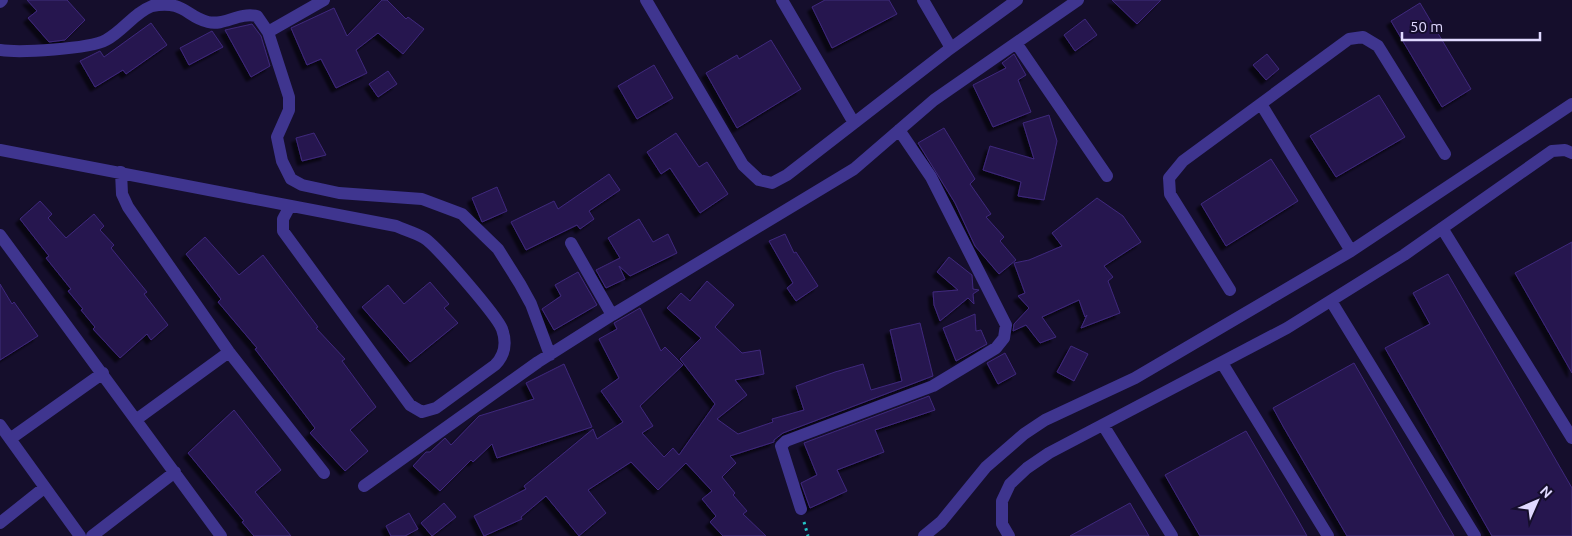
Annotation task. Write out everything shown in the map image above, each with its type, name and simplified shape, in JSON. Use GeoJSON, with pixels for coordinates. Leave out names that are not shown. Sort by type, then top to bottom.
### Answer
{"type":"FeatureCollection","features":[{"type":"Feature","properties":{"kind":"street"},"geometry":{"type":"LineString","coordinates":[[268,32],[324,0]]}},
{"type":"Feature","properties":{"kind":"street"},"geometry":{"type":"LineString","coordinates":[[646,0],[743,165],[759,180],[772,183],[787,175],[951,48],[1017,0]]}},
{"type":"Feature","properties":{"kind":"street"},"geometry":{"type":"LineString","coordinates":[[782,0],[854,123]]}},
{"type":"Feature","properties":{"kind":"street"},"geometry":{"type":"LineString","coordinates":[[923,0],[951,48]]}},
{"type":"Feature","properties":{"kind":"street"},"geometry":{"type":"LineString","coordinates":[[364,486],[550,355],[612,315],[854,169],[934,100],[1078,0]]}},
{"type":"Feature","properties":{"kind":"street"},"geometry":{"type":"LineString","coordinates":[[0,50],[12,52],[60,49],[105,41],[136,16],[152,6],[173,3],[188,8],[197,17],[209,22],[221,22],[247,14],[257,16],[268,32],[289,97],[289,110],[277,137],[282,161],[291,178],[302,185],[339,193],[422,199],[462,214],[498,249],[520,284],[531,304],[550,355]]}},
{"type":"Feature","properties":{"kind":"street"},"geometry":{"type":"LineString","coordinates":[[1230,290],[1170,194],[1169,178],[1183,161],[1349,39],[1363,37],[1378,46],[1444,154]]}},
{"type":"Feature","properties":{"kind":"street"},"geometry":{"type":"LineString","coordinates":[[1016,43],[1107,176]]}},
{"type":"Feature","properties":{"kind":"street"},"geometry":{"type":"LineString","coordinates":[[1261,104],[1352,251]]}},
{"type":"Feature","properties":{"kind":"street"},"geometry":{"type":"LineString","coordinates":[[924,536],[941,522],[986,467],[1024,434],[1046,420],[1135,378],[1352,251],[1572,104]]}},
{"type":"Feature","properties":{"kind":"street"},"geometry":{"type":"LineString","coordinates":[[801,509],[781,446],[786,441],[933,386],[996,348],[1004,338],[1006,325],[1002,316],[931,177],[899,130]]}},
{"type":"Feature","properties":{"kind":"street"},"geometry":{"type":"LineString","coordinates":[[0,150],[396,226],[425,238],[445,256],[502,328],[505,347],[503,357],[495,365],[436,408],[422,412],[410,405],[283,231],[283,219],[290,206]]}},
{"type":"Feature","properties":{"kind":"street"},"geometry":{"type":"LineString","coordinates":[[1009,536],[1002,524],[1002,500],[1010,484],[1049,453],[1287,328],[1404,255],[1552,151],[1565,150],[1572,153]]}},
{"type":"Feature","properties":{"kind":"street"},"geometry":{"type":"LineString","coordinates":[[121,172],[122,194],[128,207],[229,352],[324,473]]}},
{"type":"Feature","properties":{"kind":"street"},"geometry":{"type":"LineString","coordinates":[[1442,228],[1572,438]]}},
{"type":"Feature","properties":{"kind":"street"},"geometry":{"type":"LineString","coordinates":[[0,235],[137,419],[221,536]]}},
{"type":"Feature","properties":{"kind":"street"},"geometry":{"type":"LineString","coordinates":[[571,243],[612,315]]}},
{"type":"Feature","properties":{"kind":"street"},"geometry":{"type":"LineString","coordinates":[[1331,301],[1475,536]]}},
{"type":"Feature","properties":{"kind":"street"},"geometry":{"type":"LineString","coordinates":[[137,419],[229,352]]}},
{"type":"Feature","properties":{"kind":"street"},"geometry":{"type":"LineString","coordinates":[[1222,363],[1328,536]]}},
{"type":"Feature","properties":{"kind":"street"},"geometry":{"type":"LineString","coordinates":[[10,440],[103,373]]}},
{"type":"Feature","properties":{"kind":"street"},"geometry":{"type":"LineString","coordinates":[[0,425],[80,536]]}},
{"type":"Feature","properties":{"kind":"street"},"geometry":{"type":"LineString","coordinates":[[1103,425],[1172,536]]}},
{"type":"Feature","properties":{"kind":"street"},"geometry":{"type":"LineString","coordinates":[[92,536],[175,472]]}},
{"type":"Feature","properties":{"kind":"street"},"geometry":{"type":"LineString","coordinates":[[0,523],[44,488]]}},
{"type":"Feature","properties":{"kind":"building"},"geometry":{"type":"Polygon","coordinates":[[[27,0],[67,0],[85,20],[65,40],[49,42],[28,18],[37,11],[27,0]]]}},
{"type":"Feature","properties":{"kind":"building"},"geometry":{"type":"Polygon","coordinates":[[[382,0],[387,0],[406,19],[408,17],[424,29],[403,54],[378,33],[356,50],[367,73],[336,88],[321,59],[307,65],[291,28],[334,8],[347,36],[382,0]]]}},
{"type":"Feature","properties":{"kind":"building"},"geometry":{"type":"Polygon","coordinates":[[[825,0],[889,0],[897,14],[832,48],[812,7],[825,0]]]}},
{"type":"Feature","properties":{"kind":"building"},"geometry":{"type":"Polygon","coordinates":[[[1112,0],[1161,0],[1137,24],[1112,0]]]}},
{"type":"Feature","properties":{"kind":"building"},"geometry":{"type":"Polygon","coordinates":[[[1420,3],[1471,89],[1442,107],[1391,21],[1420,3]]]}},
{"type":"Feature","properties":{"kind":"building"},"geometry":{"type":"Polygon","coordinates":[[[1085,19],[1097,35],[1075,51],[1064,35],[1085,19]]]}},
{"type":"Feature","properties":{"kind":"building"},"geometry":{"type":"Polygon","coordinates":[[[151,23],[167,45],[126,74],[123,70],[95,87],[80,61],[100,51],[104,57],[151,23]]]}},
{"type":"Feature","properties":{"kind":"building"},"geometry":{"type":"Polygon","coordinates":[[[252,24],[261,36],[270,66],[251,77],[225,30],[252,24]]]}},
{"type":"Feature","properties":{"kind":"building"},"geometry":{"type":"Polygon","coordinates":[[[212,31],[223,47],[189,65],[180,48],[212,31]]]}},
{"type":"Feature","properties":{"kind":"building"},"geometry":{"type":"Polygon","coordinates":[[[771,40],[801,89],[737,128],[706,73],[737,55],[739,59],[771,40]]]}},
{"type":"Feature","properties":{"kind":"building"},"geometry":{"type":"Polygon","coordinates":[[[1014,54],[1026,75],[1018,80],[1031,112],[993,127],[973,85],[1006,68],[1002,63],[1014,54]]]}},
{"type":"Feature","properties":{"kind":"building"},"geometry":{"type":"Polygon","coordinates":[[[1267,54],[1279,69],[1266,80],[1253,65],[1267,54]]]}},
{"type":"Feature","properties":{"kind":"building"},"geometry":{"type":"Polygon","coordinates":[[[654,65],[673,98],[637,119],[618,86],[654,65]]]}},
{"type":"Feature","properties":{"kind":"building"},"geometry":{"type":"Polygon","coordinates":[[[388,71],[397,84],[378,97],[369,84],[388,71]]]}},
{"type":"Feature","properties":{"kind":"building"},"geometry":{"type":"Polygon","coordinates":[[[1379,95],[1405,137],[1336,177],[1310,136],[1379,95]]]}},
{"type":"Feature","properties":{"kind":"building"},"geometry":{"type":"Polygon","coordinates":[[[1049,115],[1057,141],[1044,200],[1018,196],[1021,182],[983,170],[990,146],[1034,159],[1023,123],[1049,115]]]}},
{"type":"Feature","properties":{"kind":"building"},"geometry":{"type":"Polygon","coordinates":[[[944,128],[975,179],[970,184],[991,214],[986,217],[1004,237],[1000,241],[1016,260],[999,274],[975,246],[955,203],[918,143],[944,128]]]}},
{"type":"Feature","properties":{"kind":"building"},"geometry":{"type":"Polygon","coordinates":[[[314,133],[326,155],[302,161],[296,138],[314,133]]]}},
{"type":"Feature","properties":{"kind":"building"},"geometry":{"type":"Polygon","coordinates":[[[676,133],[699,167],[707,162],[728,194],[700,213],[670,168],[661,174],[647,152],[676,133]]]}},
{"type":"Feature","properties":{"kind":"building"},"geometry":{"type":"Polygon","coordinates":[[[1271,159],[1298,201],[1226,246],[1201,204],[1271,159]]]}},
{"type":"Feature","properties":{"kind":"building"},"geometry":{"type":"Polygon","coordinates":[[[609,174],[620,190],[589,211],[594,219],[580,229],[577,225],[526,250],[511,222],[554,201],[558,209],[609,174]]]}},
{"type":"Feature","properties":{"kind":"building"},"geometry":{"type":"Polygon","coordinates":[[[497,187],[507,211],[482,222],[472,198],[497,187]]]}},
{"type":"Feature","properties":{"kind":"building"},"geometry":{"type":"Polygon","coordinates":[[[1097,198],[1123,216],[1141,242],[1104,266],[1113,277],[1108,281],[1120,313],[1081,328],[1087,315],[1085,317],[1079,300],[1042,317],[1056,337],[1040,343],[1026,325],[1013,331],[1014,324],[1029,308],[1018,296],[1025,293],[1014,263],[1029,260],[1062,246],[1052,233],[1097,198]]]}},
{"type":"Feature","properties":{"kind":"building"},"geometry":{"type":"Polygon","coordinates":[[[40,201],[52,214],[48,218],[66,238],[94,214],[104,226],[100,230],[114,245],[111,248],[147,292],[144,294],[168,325],[151,340],[147,334],[120,358],[93,329],[95,327],[68,291],[71,289],[46,258],[49,256],[20,219],[40,201]]]}},
{"type":"Feature","properties":{"kind":"building"},"geometry":{"type":"Polygon","coordinates":[[[639,219],[653,242],[668,234],[677,253],[630,276],[619,266],[625,279],[606,288],[596,270],[620,258],[608,238],[639,219]]]}},
{"type":"Feature","properties":{"kind":"building"},"geometry":{"type":"Polygon","coordinates":[[[785,234],[794,253],[796,252],[818,286],[796,301],[787,288],[793,283],[769,241],[785,234]]]}},
{"type":"Feature","properties":{"kind":"building"},"geometry":{"type":"Polygon","coordinates":[[[205,237],[239,275],[263,255],[318,327],[316,328],[345,359],[342,361],[376,407],[350,430],[368,451],[345,471],[310,433],[315,428],[255,349],[257,348],[218,302],[221,299],[186,254],[205,237]]]}},
{"type":"Feature","properties":{"kind":"building"},"geometry":{"type":"Polygon","coordinates":[[[1572,242],[1572,373],[1515,273],[1572,242]]]}},
{"type":"Feature","properties":{"kind":"building"},"geometry":{"type":"Polygon","coordinates":[[[949,257],[972,275],[973,289],[979,290],[973,294],[974,304],[968,298],[940,321],[934,305],[933,292],[958,290],[937,272],[949,257]]]}},
{"type":"Feature","properties":{"kind":"building"},"geometry":{"type":"Polygon","coordinates":[[[578,272],[597,305],[554,330],[542,309],[561,296],[555,285],[578,272]]]}},
{"type":"Feature","properties":{"kind":"building"},"geometry":{"type":"Polygon","coordinates":[[[1448,274],[1572,488],[1572,536],[1492,536],[1385,348],[1430,324],[1413,293],[1448,274]]]}},
{"type":"Feature","properties":{"kind":"building"},"geometry":{"type":"Polygon","coordinates":[[[707,281],[734,305],[715,327],[742,353],[760,350],[764,374],[735,380],[747,395],[717,419],[738,434],[773,422],[772,419],[804,410],[796,386],[835,372],[863,364],[871,390],[902,381],[890,330],[920,323],[933,376],[783,433],[774,442],[730,456],[736,463],[722,477],[735,493],[733,495],[747,511],[743,514],[766,536],[723,536],[710,522],[716,516],[702,499],[712,491],[686,463],[658,490],[631,462],[588,490],[606,513],[579,536],[546,496],[521,517],[522,519],[484,536],[474,516],[526,489],[524,486],[593,429],[597,439],[623,422],[601,391],[619,378],[599,339],[617,329],[614,323],[640,308],[661,351],[665,347],[683,365],[640,406],[653,426],[642,433],[664,457],[673,448],[679,455],[715,404],[680,359],[701,338],[667,308],[681,293],[690,301],[707,281]]]}},
{"type":"Feature","properties":{"kind":"building"},"geometry":{"type":"Polygon","coordinates":[[[430,282],[449,304],[444,308],[458,323],[410,362],[362,307],[388,285],[404,304],[430,282]]]}},
{"type":"Feature","properties":{"kind":"building"},"geometry":{"type":"Polygon","coordinates":[[[0,284],[12,304],[14,302],[38,336],[0,360],[0,284]]]}},
{"type":"Feature","properties":{"kind":"building"},"geometry":{"type":"Polygon","coordinates":[[[975,314],[976,331],[981,330],[987,344],[956,361],[943,328],[975,314]]]}},
{"type":"Feature","properties":{"kind":"building"},"geometry":{"type":"Polygon","coordinates":[[[1071,346],[1088,354],[1074,381],[1057,372],[1071,346]]]}},
{"type":"Feature","properties":{"kind":"building"},"geometry":{"type":"Polygon","coordinates":[[[1005,353],[1016,374],[998,384],[987,363],[1005,353]]]}},
{"type":"Feature","properties":{"kind":"building"},"geometry":{"type":"Polygon","coordinates":[[[1354,363],[1454,536],[1347,536],[1284,428],[1273,408],[1354,363]]]}},
{"type":"Feature","properties":{"kind":"building"},"geometry":{"type":"Polygon","coordinates":[[[564,364],[592,427],[497,458],[492,444],[473,462],[471,460],[440,491],[413,466],[426,452],[430,452],[445,438],[451,445],[479,416],[534,399],[526,383],[564,364]]]}},
{"type":"Feature","properties":{"kind":"building"},"geometry":{"type":"Polygon","coordinates":[[[929,396],[935,410],[875,430],[884,452],[837,470],[847,491],[810,508],[801,483],[817,475],[804,443],[929,396]]]}},
{"type":"Feature","properties":{"kind":"building"},"geometry":{"type":"Polygon","coordinates":[[[234,410],[281,470],[255,492],[291,536],[254,536],[242,522],[244,521],[188,453],[234,410]]]}},
{"type":"Feature","properties":{"kind":"building"},"geometry":{"type":"Polygon","coordinates":[[[1246,431],[1307,536],[1200,536],[1165,475],[1246,431]]]}},
{"type":"Feature","properties":{"kind":"building"},"geometry":{"type":"Polygon","coordinates":[[[444,503],[456,517],[432,536],[421,523],[444,503]]]}},
{"type":"Feature","properties":{"kind":"building"},"geometry":{"type":"Polygon","coordinates":[[[1130,503],[1149,536],[1070,536],[1130,503]]]}},
{"type":"Feature","properties":{"kind":"building"},"geometry":{"type":"Polygon","coordinates":[[[409,513],[418,529],[405,536],[391,536],[386,526],[409,513]]]}}]}
